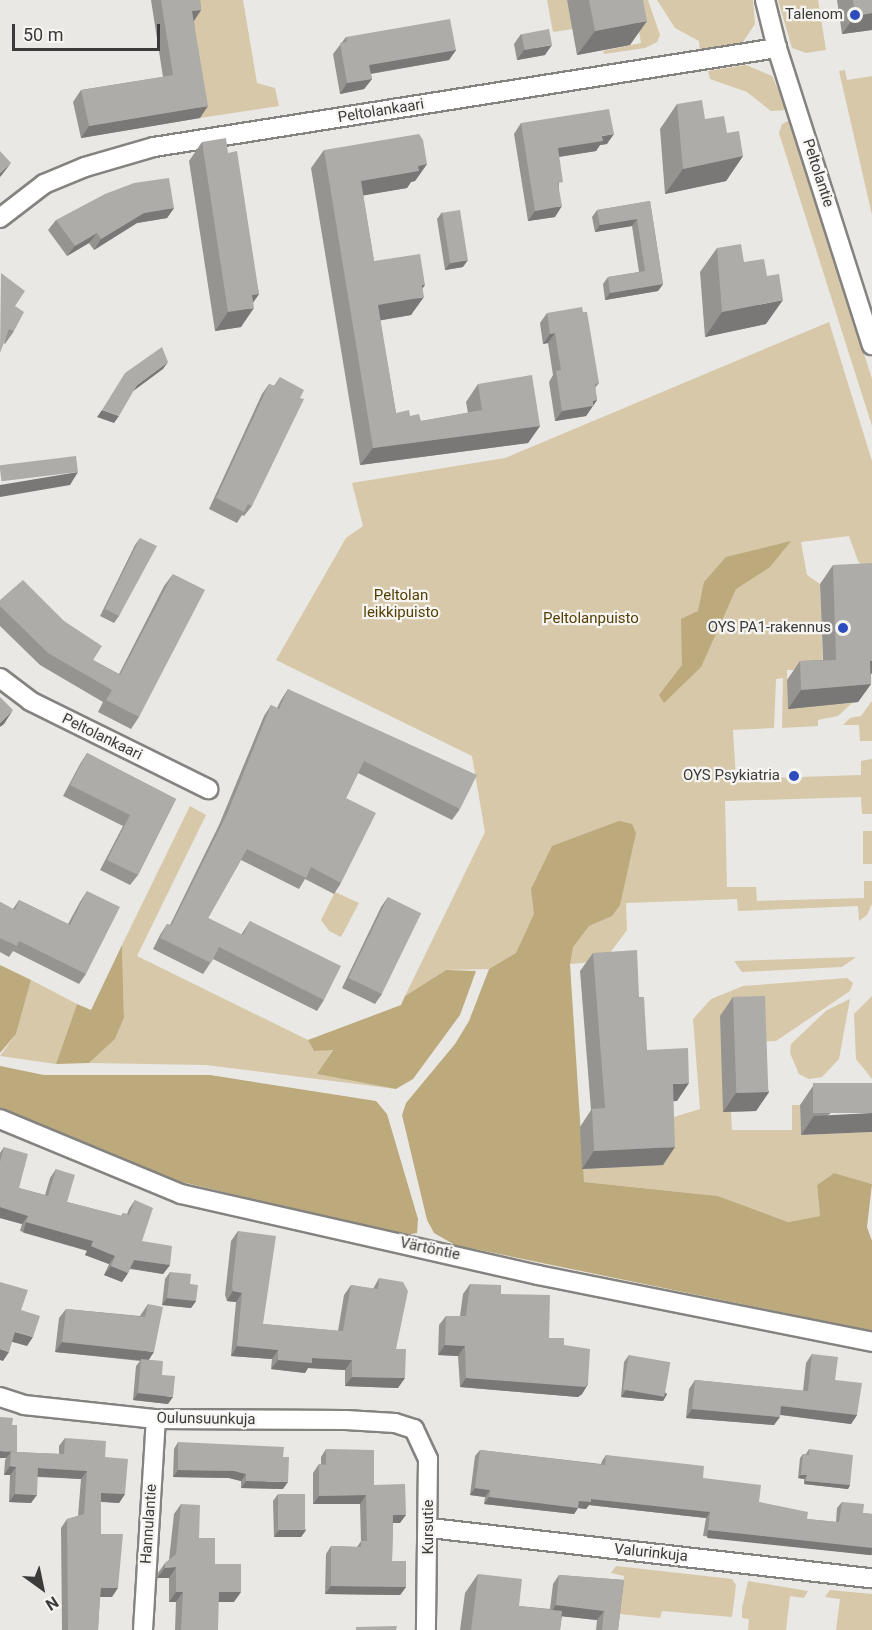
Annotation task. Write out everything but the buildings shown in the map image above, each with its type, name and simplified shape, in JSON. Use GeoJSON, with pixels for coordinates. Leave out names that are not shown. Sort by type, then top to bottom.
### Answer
{"type":"FeatureCollection","features":[{"type":"Feature","properties":{"kind":"street","name":"Peltolantie"},"geometry":{"type":"LineString","coordinates":[[765,0],[777,48],[872,345]]}},
{"type":"Feature","properties":{"kind":"street","name":"Peltolankaari"},"geometry":{"type":"LineString","coordinates":[[0,218],[44,184],[85,167],[154,147],[777,48]]}},
{"type":"Feature","properties":{"kind":"street","name":"Peltolankaari"},"geometry":{"type":"LineString","coordinates":[[0,678],[30,701],[208,789]]}},
{"type":"Feature","properties":{"kind":"street","name":"Värtöntie"},"geometry":{"type":"LineString","coordinates":[[0,1119],[181,1194],[538,1275],[872,1342]]}},
{"type":"Feature","properties":{"kind":"street","name":"Oulunsuunkuja"},"geometry":{"type":"LineString","coordinates":[[0,1397],[24,1405],[156,1419],[346,1420],[395,1423],[414,1429]]}},
{"type":"Feature","properties":{"kind":"street","name":"Hannulantie"},"geometry":{"type":"LineString","coordinates":[[143,1630],[156,1419]]}},
{"type":"Feature","properties":{"kind":"street","name":"Kursutie"},"geometry":{"type":"LineString","coordinates":[[414,1429],[428,1459],[430,1528],[426,1630]]}},
{"type":"Feature","properties":{"kind":"street","name":"Valurinkuja"},"geometry":{"type":"LineString","coordinates":[[430,1528],[872,1578]]}},
{"type":"Feature","properties":{"kind":"green space"},"geometry":{"type":"Polygon","coordinates":[[[190,0],[243,0],[257,83],[275,88],[279,106],[200,118],[190,0]]]}},
{"type":"Feature","properties":{"kind":"green space"},"geometry":{"type":"Polygon","coordinates":[[[547,0],[567,0],[573,29],[553,32],[547,0]]]}},
{"type":"Feature","properties":{"kind":"green space"},"geometry":{"type":"Polygon","coordinates":[[[585,0],[648,0],[660,35],[657,42],[645,48],[604,54],[603,51],[641,43],[639,31],[585,0]]]}},
{"type":"Feature","properties":{"kind":"green space"},"geometry":{"type":"Polygon","coordinates":[[[657,0],[753,0],[755,24],[743,42],[700,52],[699,41],[675,28],[657,0]]]}},
{"type":"Feature","properties":{"kind":"green space"},"geometry":{"type":"Polygon","coordinates":[[[778,0],[818,0],[826,50],[806,53],[792,48],[778,0]]]}},
{"type":"Feature","properties":{"kind":"green space"},"geometry":{"type":"Polygon","coordinates":[[[746,65],[772,76],[787,110],[771,111],[747,92],[710,79],[708,71],[746,65]]]}},
{"type":"Feature","properties":{"kind":"green space"},"geometry":{"type":"Polygon","coordinates":[[[845,70],[847,80],[872,76],[872,215],[839,71],[845,70]]]}},
{"type":"Feature","properties":{"kind":"green space"},"geometry":{"type":"Polygon","coordinates":[[[790,120],[872,379],[872,426],[779,133],[782,124],[790,120]]]}},
{"type":"Feature","properties":{"kind":"green space","name":"Peltolanpuisto"},"geometry":{"type":"Polygon","coordinates":[[[829,322],[872,461],[872,567],[864,567],[858,561],[849,536],[801,542],[807,575],[820,584],[823,678],[796,679],[795,670],[787,670],[788,708],[852,703],[838,716],[818,720],[818,726],[782,728],[783,678],[776,679],[774,728],[733,730],[736,779],[861,775],[861,761],[872,759],[872,814],[862,814],[861,797],[725,801],[727,887],[756,887],[757,901],[864,898],[864,881],[872,881],[872,904],[867,915],[859,921],[858,906],[738,911],[737,899],[626,903],[627,930],[604,961],[570,964],[516,954],[489,969],[446,970],[405,996],[485,832],[472,756],[276,660],[346,538],[363,526],[352,483],[505,458],[829,322]]]}},
{"type":"Feature","properties":{"kind":"green space"},"geometry":{"type":"Polygon","coordinates":[[[872,701],[872,741],[860,741],[859,725],[843,725],[850,718],[861,716],[872,701]]]}},
{"type":"Feature","properties":{"kind":"green space"},"geometry":{"type":"Polygon","coordinates":[[[190,806],[206,815],[137,956],[308,1040],[314,1051],[333,1049],[318,1074],[396,1089],[206,1065],[89,1063],[115,1039],[124,1018],[122,945],[190,806]]]}},
{"type":"Feature","properties":{"kind":"green space"},"geometry":{"type":"Polygon","coordinates":[[[863,831],[872,831],[872,864],[863,864],[863,831]]]}},
{"type":"Feature","properties":{"kind":"green space"},"geometry":{"type":"Polygon","coordinates":[[[335,892],[359,903],[341,937],[329,931],[321,920],[335,892]]]}},
{"type":"Feature","properties":{"kind":"green space"},"geometry":{"type":"Polygon","coordinates":[[[856,957],[842,967],[742,972],[734,961],[856,957]]]}},
{"type":"Feature","properties":{"kind":"green space"},"geometry":{"type":"Polygon","coordinates":[[[847,978],[853,983],[850,991],[776,1041],[753,1042],[724,1112],[731,1112],[732,1130],[792,1130],[792,1105],[800,1105],[801,1135],[872,1132],[872,1184],[834,1173],[817,1185],[820,1216],[788,1222],[718,1196],[584,1182],[582,1169],[663,1165],[661,1121],[700,1109],[693,1019],[711,999],[743,986],[847,978]]]}},
{"type":"Feature","properties":{"kind":"green space"},"geometry":{"type":"Polygon","coordinates":[[[31,980],[77,1004],[56,1064],[0,1056],[16,1034],[31,980]]]}},
{"type":"Feature","properties":{"kind":"green space"},"geometry":{"type":"Polygon","coordinates":[[[872,996],[872,1079],[856,1059],[854,1014],[872,996]]]}},
{"type":"Feature","properties":{"kind":"green space"},"geometry":{"type":"Polygon","coordinates":[[[850,999],[839,1059],[822,1077],[809,1079],[799,1074],[790,1053],[791,1044],[827,1010],[850,999]]]}},
{"type":"Feature","properties":{"kind":"green space"},"geometry":{"type":"Polygon","coordinates":[[[616,1566],[732,1579],[736,1585],[732,1617],[662,1611],[660,1618],[619,1614],[624,1576],[611,1573],[616,1566]]]}},
{"type":"Feature","properties":{"kind":"green space"},"geometry":{"type":"Polygon","coordinates":[[[748,1581],[808,1591],[804,1598],[790,1596],[786,1630],[748,1630],[749,1619],[742,1618],[742,1608],[748,1581]]]}},
{"type":"Feature","properties":{"kind":"green space"},"geometry":{"type":"Polygon","coordinates":[[[830,1590],[872,1594],[872,1630],[836,1630],[840,1599],[825,1597],[830,1590]]]}},
{"type":"Feature","properties":{"kind":"shaded area"},"geometry":{"type":"Polygon","coordinates":[[[791,541],[770,567],[736,589],[701,667],[664,703],[659,695],[682,665],[681,619],[698,611],[704,582],[726,557],[791,541]]]}},
{"type":"Feature","properties":{"kind":"shaded area"},"geometry":{"type":"Polygon","coordinates":[[[619,821],[632,824],[636,833],[620,905],[612,916],[589,926],[573,947],[570,964],[584,1182],[718,1196],[788,1222],[820,1216],[817,1185],[834,1173],[872,1184],[867,1227],[872,1241],[872,1331],[455,1245],[434,1233],[427,1220],[402,1115],[406,1103],[455,1044],[469,1021],[489,969],[516,953],[534,914],[531,889],[552,846],[619,821]]]}},
{"type":"Feature","properties":{"kind":"shaded area"},"geometry":{"type":"Polygon","coordinates":[[[122,945],[124,1018],[115,1039],[89,1063],[56,1064],[77,1004],[91,1010],[122,945]]]}},
{"type":"Feature","properties":{"kind":"shaded area"},"geometry":{"type":"Polygon","coordinates":[[[0,965],[31,980],[16,1034],[0,1053],[0,965]]]}},
{"type":"Feature","properties":{"kind":"shaded area"},"geometry":{"type":"Polygon","coordinates":[[[446,970],[476,971],[460,1015],[413,1079],[396,1089],[317,1074],[333,1050],[314,1051],[308,1040],[401,1005],[405,996],[446,970]]]}},
{"type":"Feature","properties":{"kind":"shaded area"},"geometry":{"type":"Polygon","coordinates":[[[0,1066],[44,1075],[210,1075],[376,1101],[387,1114],[418,1219],[417,1233],[405,1235],[169,1179],[0,1108],[0,1066]]]}},
{"type":"Feature","properties":{"kind":"place","name":"Talenom"},"geometry":{"type":"Point","coordinates":[855,15]}},
{"type":"Feature","properties":{"kind":"place","name":"OYS PA1-rakennus"},"geometry":{"type":"Point","coordinates":[843,628]}},
{"type":"Feature","properties":{"kind":"place","name":"OYS Psykiatria"},"geometry":{"type":"Point","coordinates":[794,776]}},
{"type":"Feature","properties":{"kind":"park label","name":"Peltolan leikkipuisto"},"geometry":{"type":"Point","coordinates":[401,604]}}]}
